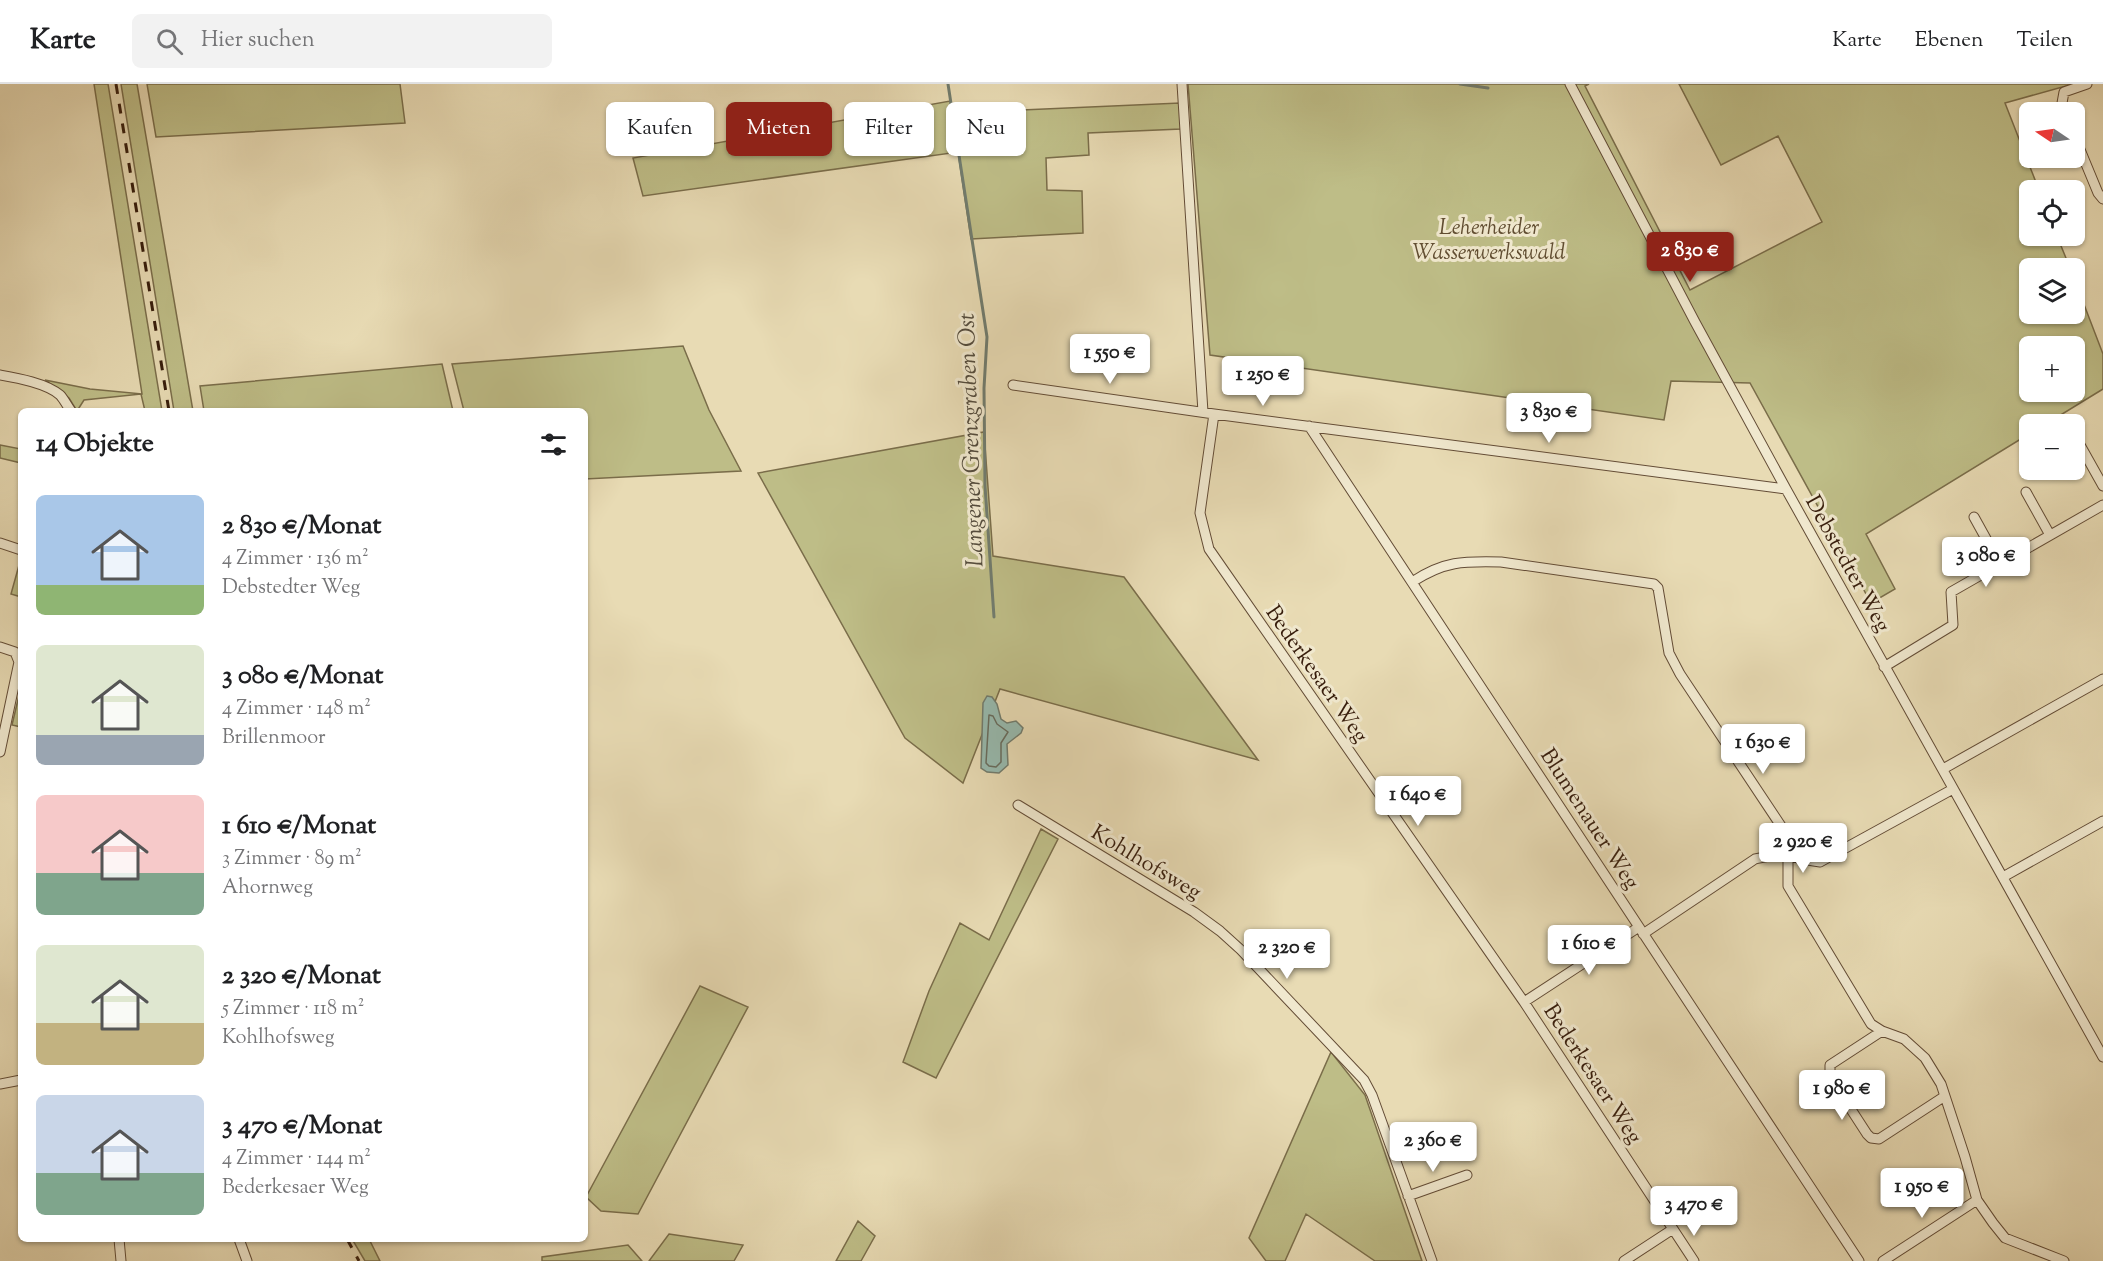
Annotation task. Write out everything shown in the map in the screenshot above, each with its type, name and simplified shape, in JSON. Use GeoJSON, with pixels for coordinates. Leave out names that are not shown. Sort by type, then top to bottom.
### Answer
{"type":"FeatureCollection","features":[{"type":"Feature","properties":{"kind":"street"},"geometry":{"type":"LineString","coordinates":[[1182,84],[1203,412]]}},
{"type":"Feature","properties":{"kind":"street","name":"Debstedter Weg"},"geometry":{"type":"LineString","coordinates":[[1570,84],[1786,489],[2103,1057]]}},
{"type":"Feature","properties":{"kind":"street"},"geometry":{"type":"LineString","coordinates":[[2062,102],[2064,92],[2087,84]]}},
{"type":"Feature","properties":{"kind":"street"},"geometry":{"type":"LineString","coordinates":[[2085,162],[2098,193],[2103,199]]}},
{"type":"Feature","properties":{"kind":"street"},"geometry":{"type":"LineString","coordinates":[[0,375],[27,380],[54,392],[69,408]]}},
{"type":"Feature","properties":{"kind":"street"},"geometry":{"type":"LineString","coordinates":[[1013,385],[1214,414],[1786,489]]}},
{"type":"Feature","properties":{"kind":"street","name":"Bederkesaer Weg"},"geometry":{"type":"LineString","coordinates":[[1214,414],[1200,513],[1209,549],[1524,1002],[1694,1261]]}},
{"type":"Feature","properties":{"kind":"street","name":"Blumenauer Weg"},"geometry":{"type":"LineString","coordinates":[[1309,426],[1859,1261]]}},
{"type":"Feature","properties":{"kind":"street"},"geometry":{"type":"LineString","coordinates":[[2085,454],[2103,486]]}},
{"type":"Feature","properties":{"kind":"street"},"geometry":{"type":"LineString","coordinates":[[2026,492],[2050,535]]}},
{"type":"Feature","properties":{"kind":"street"},"geometry":{"type":"LineString","coordinates":[[1884,667],[1953,625],[1951,592],[2103,505]]}},
{"type":"Feature","properties":{"kind":"street"},"geometry":{"type":"LineString","coordinates":[[1974,517],[2000,564]]}},
{"type":"Feature","properties":{"kind":"street"},"geometry":{"type":"LineString","coordinates":[[0,543],[18,549]]}},
{"type":"Feature","properties":{"kind":"street"},"geometry":{"type":"LineString","coordinates":[[1412,582],[1431,569],[1452,563],[1476,561],[1501,562],[1654,584],[1661,594],[1669,653],[1680,674],[1785,832],[1788,886],[1871,1024],[1882,1031],[1904,1039],[1925,1058],[1941,1084],[1977,1200],[2005,1238],[2064,1261]]}},
{"type":"Feature","properties":{"kind":"street"},"geometry":{"type":"LineString","coordinates":[[0,647],[15,652],[18,658]]}},
{"type":"Feature","properties":{"kind":"street"},"geometry":{"type":"LineString","coordinates":[[0,752],[18,670]]}},
{"type":"Feature","properties":{"kind":"street"},"geometry":{"type":"LineString","coordinates":[[1943,769],[2103,679]]}},
{"type":"Feature","properties":{"kind":"street"},"geometry":{"type":"LineString","coordinates":[[1524,1002],[1755,859],[1772,855],[1788,855],[1803,861],[1820,862],[1953,789]]}},
{"type":"Feature","properties":{"kind":"street","name":"Kohlhofsweg"},"geometry":{"type":"LineString","coordinates":[[1018,805],[1194,912],[1220,931],[1241,950],[1364,1080],[1372,1095],[1432,1261]]}},
{"type":"Feature","properties":{"kind":"street"},"geometry":{"type":"LineString","coordinates":[[2003,877],[2103,822]]}},
{"type":"Feature","properties":{"kind":"street"},"geometry":{"type":"LineString","coordinates":[[1882,1031],[1830,1065],[1829,1070],[1830,1077],[1867,1134],[1871,1138],[1879,1139],[1945,1096]]}},
{"type":"Feature","properties":{"kind":"street"},"geometry":{"type":"LineString","coordinates":[[0,1084],[18,1081]]}},
{"type":"Feature","properties":{"kind":"street"},"geometry":{"type":"LineString","coordinates":[[1408,1196],[1467,1175]]}},
{"type":"Feature","properties":{"kind":"street"},"geometry":{"type":"LineString","coordinates":[[1882,1261],[1977,1200]]}},
{"type":"Feature","properties":{"kind":"street"},"geometry":{"type":"LineString","coordinates":[[1624,1261],[1673,1228]]}},
{"type":"Feature","properties":{"kind":"street"},"geometry":{"type":"LineString","coordinates":[[119,1242],[121,1261]]}},
{"type":"Feature","properties":{"kind":"street"},"geometry":{"type":"LineString","coordinates":[[240,1242],[247,1261]]}},
{"type":"Feature","properties":{"kind":"green space"},"geometry":{"type":"Polygon","coordinates":[[[94,84],[108,84],[162,408],[144,408],[141,394],[84,400],[79,408],[75,408],[69,398],[45,380],[90,389],[142,394],[94,84]]]}},
{"type":"Feature","properties":{"kind":"green space"},"geometry":{"type":"Polygon","coordinates":[[[121,84],[137,84],[192,408],[174,408],[121,84]]]}},
{"type":"Feature","properties":{"kind":"green space"},"geometry":{"type":"Polygon","coordinates":[[[147,84],[400,84],[405,123],[156,137],[147,84]]]}},
{"type":"Feature","properties":{"kind":"green space","name":"Leherheider Wasserwerkswald"},"geometry":{"type":"Polygon","coordinates":[[[1188,84],[1589,84],[1585,86],[1690,290],[1822,222],[1778,136],[1721,165],[1679,84],[2073,84],[2005,103],[2019,139],[2019,168],[2030,168],[2035,180],[2019,180],[2019,246],[2061,246],[2066,258],[2019,258],[2019,324],[2085,324],[2085,307],[2103,354],[2103,389],[2085,400],[2085,336],[2019,336],[2019,402],[2082,402],[2062,414],[2019,414],[2019,440],[1866,534],[1895,589],[1871,603],[1750,383],[1671,381],[1664,420],[1210,355],[1188,84]]]}},
{"type":"Feature","properties":{"kind":"green space"},"geometry":{"type":"Polygon","coordinates":[[[950,101],[950,102],[946,102],[946,154],[934,155],[934,104],[950,101]]]}},
{"type":"Feature","properties":{"kind":"green space"},"geometry":{"type":"Polygon","coordinates":[[[1180,103],[1181,129],[1088,133],[1089,155],[1046,158],[1047,190],[1082,191],[1083,233],[971,239],[959,156],[1026,156],[1026,110],[1180,103]]]}},
{"type":"Feature","properties":{"kind":"green space"},"geometry":{"type":"Polygon","coordinates":[[[844,120],[844,156],[929,156],[643,196],[633,158],[714,156],[714,143],[726,141],[726,156],[832,156],[832,122],[844,120]]]}},
{"type":"Feature","properties":{"kind":"green space"},"geometry":{"type":"Polygon","coordinates":[[[683,346],[709,410],[741,471],[588,479],[588,408],[463,408],[452,364],[683,346]]]}},
{"type":"Feature","properties":{"kind":"green space"},"geometry":{"type":"Polygon","coordinates":[[[442,364],[452,408],[204,408],[200,386],[442,364]]]}},
{"type":"Feature","properties":{"kind":"green space"},"geometry":{"type":"Polygon","coordinates":[[[984,432],[993,556],[1124,577],[1258,760],[1000,689],[963,783],[905,738],[758,473],[984,432]]]}},
{"type":"Feature","properties":{"kind":"green space"},"geometry":{"type":"Polygon","coordinates":[[[0,445],[18,448],[18,462],[0,458],[0,445]]]}},
{"type":"Feature","properties":{"kind":"green space"},"geometry":{"type":"Polygon","coordinates":[[[18,569],[18,596],[11,594],[18,569]]]}},
{"type":"Feature","properties":{"kind":"green space"},"geometry":{"type":"Polygon","coordinates":[[[18,700],[18,726],[12,725],[18,700]]]}},
{"type":"Feature","properties":{"kind":"green space"},"geometry":{"type":"Polygon","coordinates":[[[1041,829],[1058,839],[936,1078],[903,1062],[929,991],[960,923],[989,940],[1041,829]]]}},
{"type":"Feature","properties":{"kind":"green space"},"geometry":{"type":"Polygon","coordinates":[[[700,986],[748,1007],[638,1214],[601,1211],[588,1199],[588,1193],[700,986]]]}},
{"type":"Feature","properties":{"kind":"green space"},"geometry":{"type":"Polygon","coordinates":[[[1331,1052],[1365,1095],[1422,1261],[1375,1261],[1306,1214],[1285,1261],[1266,1261],[1249,1238],[1331,1052]]]}},
{"type":"Feature","properties":{"kind":"green space"},"geometry":{"type":"Polygon","coordinates":[[[858,1221],[875,1236],[861,1261],[836,1261],[858,1221]]]}},
{"type":"Feature","properties":{"kind":"green space"},"geometry":{"type":"Polygon","coordinates":[[[669,1234],[743,1245],[734,1261],[649,1261],[669,1234]]]}},
{"type":"Feature","properties":{"kind":"green space"},"geometry":{"type":"Polygon","coordinates":[[[354,1242],[370,1242],[380,1261],[365,1261],[354,1242]]]}},
{"type":"Feature","properties":{"kind":"green space"},"geometry":{"type":"Polygon","coordinates":[[[628,1245],[642,1261],[542,1261],[542,1257],[628,1245]]]}},
{"type":"Feature","properties":{"kind":"water"},"geometry":{"type":"Polygon","coordinates":[[[987,696],[992,697],[997,704],[1001,719],[1007,723],[1016,721],[1023,728],[1021,733],[1007,744],[1008,765],[999,773],[987,772],[981,768],[983,703],[987,696]]]}},
{"type":"Feature","properties":{"kind":"waterway","name":"Langener Grenzgraben Ost"},"geometry":{"type":"LineString","coordinates":[[948,84],[987,337],[984,388],[985,486],[994,617]]}},
{"type":"Feature","properties":{"kind":"waterway"},"geometry":{"type":"LineString","coordinates":[[1460,84],[1488,88]]}},
{"type":"Feature","properties":{"kind":"railway"},"geometry":{"type":"LineString","coordinates":[[116,84],[169,408]]}},
{"type":"Feature","properties":{"kind":"railway"},"geometry":{"type":"LineString","coordinates":[[349,1242],[359,1261]]}}]}
